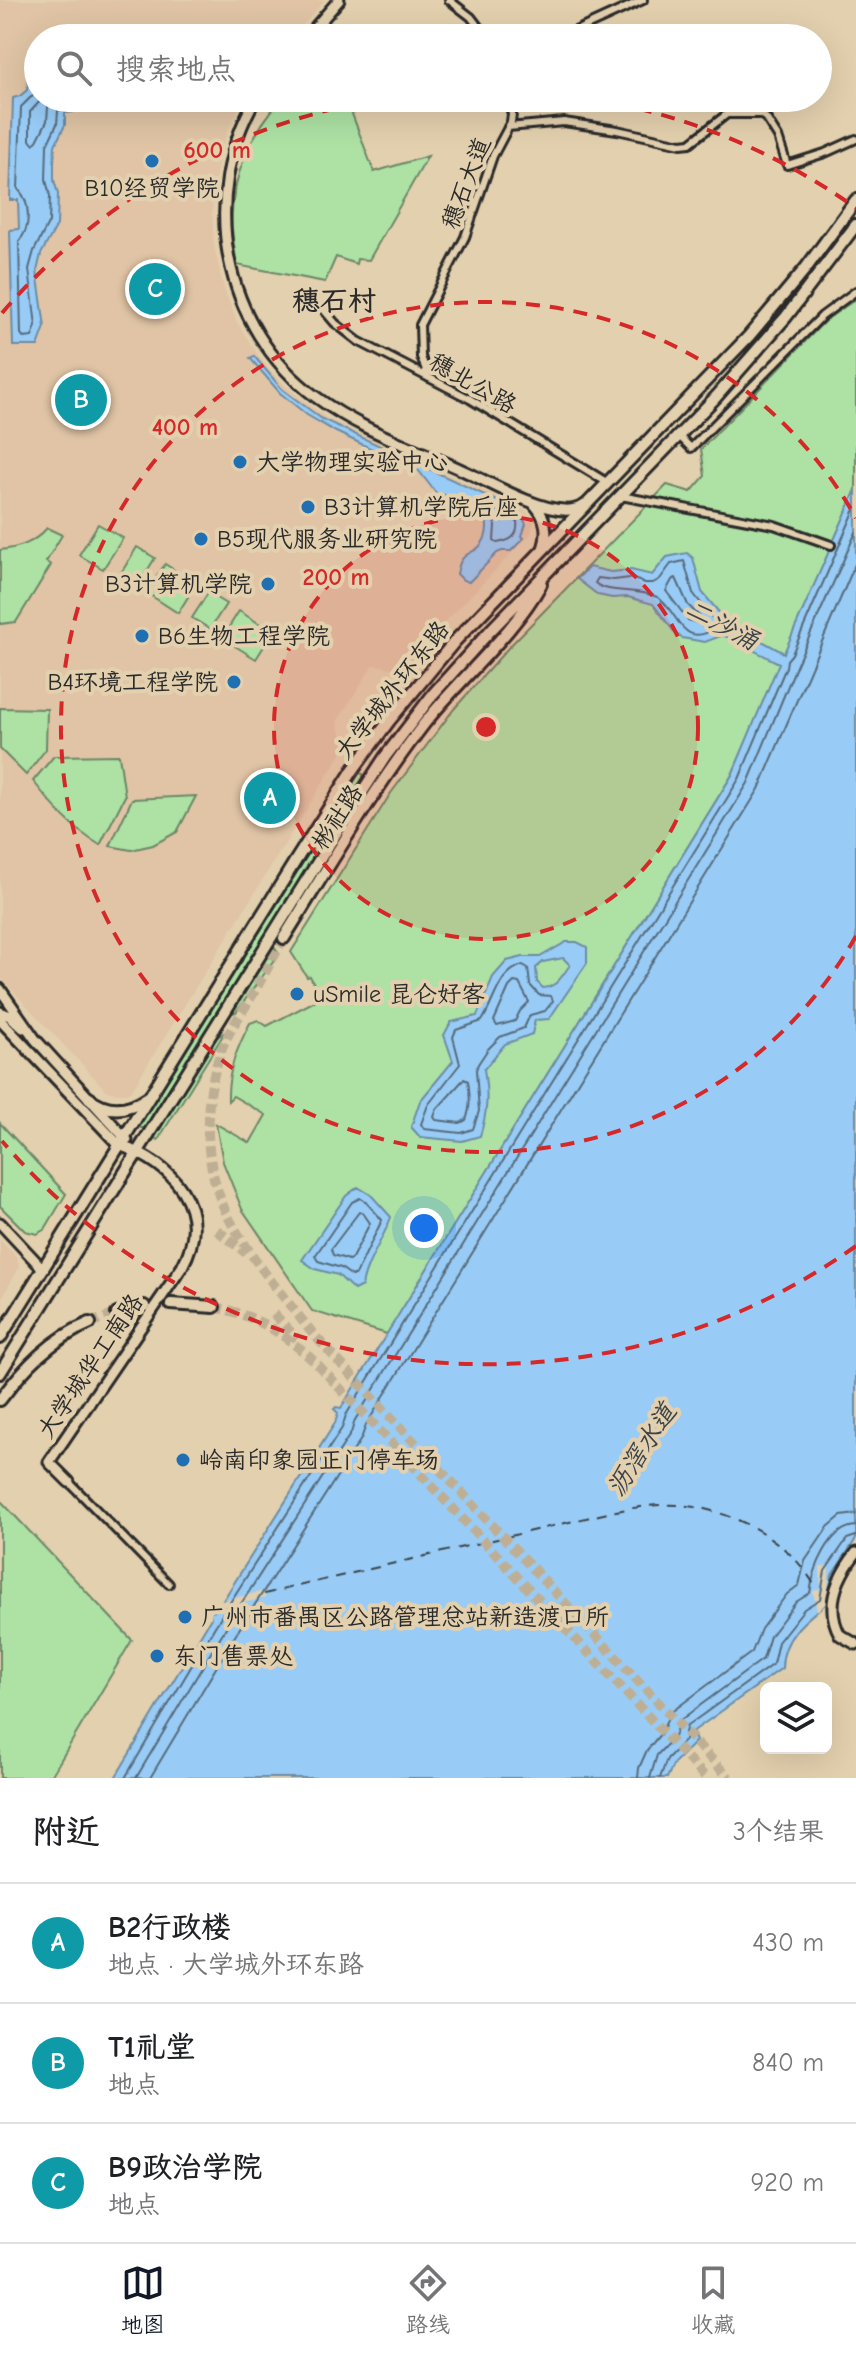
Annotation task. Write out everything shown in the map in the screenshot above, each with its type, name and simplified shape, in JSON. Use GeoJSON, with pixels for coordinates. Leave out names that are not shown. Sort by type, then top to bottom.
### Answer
{"type":"FeatureCollection","features":[{"type":"Feature","properties":{"kind":"main road","name":"大学城外环东路"},"geometry":{"type":"LineString","coordinates":[[0,1338],[356,766],[403,703],[443,654],[726,361],[774,307],[856,200]]}},
{"type":"Feature","properties":{"kind":"main road","name":"大学城外环东路"},"geometry":{"type":"LineString","coordinates":[[0,1373],[372,776],[417,714],[457,667],[739,372],[786,317],[856,225]]}},
{"type":"Feature","properties":{"kind":"main road","name":"彬社路"},"geometry":{"type":"LineString","coordinates":[[284,938],[415,736],[523,612],[547,572]]}},
{"type":"Feature","properties":{"kind":"main road"},"geometry":{"type":"LineString","coordinates":[[443,654],[441,660],[444,668],[452,670],[457,667]]}},
{"type":"Feature","properties":{"kind":"main road"},"geometry":{"type":"LineString","coordinates":[[356,766],[367,770],[372,776]]}},
{"type":"Feature","properties":{"kind":"main road"},"geometry":{"type":"LineString","coordinates":[[89,1098],[101,1106],[120,1109],[141,1102],[153,1093]]}},
{"type":"Feature","properties":{"kind":"main road"},"geometry":{"type":"LineString","coordinates":[[171,1304],[214,1307]]}},
{"type":"Feature","properties":{"kind":"main road"},"geometry":{"type":"LineString","coordinates":[[117,1314],[144,1306]]}},
{"type":"Feature","properties":{"kind":"main road"},"geometry":{"type":"LineString","coordinates":[[0,1400],[35,1359],[90,1323]]}},
{"type":"Feature","properties":{"kind":"street"},"geometry":{"type":"LineString","coordinates":[[318,24],[339,0]]}},
{"type":"Feature","properties":{"kind":"street"},"geometry":{"type":"LineString","coordinates":[[449,0],[476,24]]}},
{"type":"Feature","properties":{"kind":"street"},"geometry":{"type":"LineString","coordinates":[[591,24],[643,0]]}},
{"type":"Feature","properties":{"kind":"street"},"geometry":{"type":"LineString","coordinates":[[249,112],[233,152],[225,191],[224,216],[231,274],[242,304],[260,339],[279,364],[337,411],[531,502],[562,510],[588,504]]}},
{"type":"Feature","properties":{"kind":"street"},"geometry":{"type":"LineString","coordinates":[[508,127],[511,112]]}},
{"type":"Feature","properties":{"kind":"street","name":"穗石大道"},"geometry":{"type":"LineString","coordinates":[[429,378],[421,357],[419,337],[422,320],[465,237],[493,156],[508,127],[564,122],[672,143],[690,143],[723,115],[763,115],[778,137],[787,165],[856,139]]}},
{"type":"Feature","properties":{"kind":"street"},"geometry":{"type":"LineString","coordinates":[[679,436],[691,448],[822,316],[852,294]]}},
{"type":"Feature","properties":{"kind":"street","name":"穗北公路"},"geometry":{"type":"LineString","coordinates":[[324,310],[358,341],[478,404],[608,483]]}},
{"type":"Feature","properties":{"kind":"street"},"geometry":{"type":"LineString","coordinates":[[621,496],[774,525],[831,545]]}},
{"type":"Feature","properties":{"kind":"street"},"geometry":{"type":"LineString","coordinates":[[531,502],[546,524],[543,550]]}},
{"type":"Feature","properties":{"kind":"street","name":"大学城华工南路"},"geometry":{"type":"LineString","coordinates":[[0,989],[35,1039],[89,1098],[122,1141]]}},
{"type":"Feature","properties":{"kind":"street"},"geometry":{"type":"LineString","coordinates":[[0,1012],[12,1017],[35,1039]]}},
{"type":"Feature","properties":{"kind":"street","name":"大学城华工南路"},"geometry":{"type":"LineString","coordinates":[[0,1020],[122,1141],[175,1179],[184,1192],[192,1216],[191,1243],[179,1272],[49,1462],[169,1584]]}},
{"type":"Feature","properties":{"kind":"street"},"geometry":{"type":"LineString","coordinates":[[0,1223],[43,1269]]}},
{"type":"Feature","properties":{"kind":"street"},"geometry":{"type":"LineString","coordinates":[[856,1553],[841,1571],[833,1613],[840,1635],[856,1644]]}},
{"type":"Feature","properties":{"kind":"shaded area"},"geometry":{"type":"Polygon","coordinates":[[[0,0],[325,0],[304,24],[24,24],[24,112],[237,112],[220,155],[214,185],[214,246],[224,289],[237,322],[252,346],[287,387],[327,418],[527,511],[534,523],[531,534],[441,626],[404,670],[373,665],[337,722],[346,746],[131,1091],[109,1092],[103,1087],[0,977],[0,0]]]}},
{"type":"Feature","properties":{"kind":"shaded area"},"geometry":{"type":"Polygon","coordinates":[[[0,1240],[17,1258],[19,1268],[0,1301],[0,1240]]]}},
{"type":"Feature","properties":{"kind":"green space"},"geometry":{"type":"Polygon","coordinates":[[[270,112],[351,112],[374,172],[428,156],[369,260],[357,259],[356,264],[336,257],[325,282],[237,265],[232,228],[234,193],[244,158],[270,112]]]}},
{"type":"Feature","properties":{"kind":"green space"},"geometry":{"type":"Polygon","coordinates":[[[856,299],[856,490],[732,775],[387,1334],[312,1311],[242,1209],[223,1162],[216,1124],[250,1143],[266,1115],[233,1096],[228,1101],[234,1060],[250,1023],[258,1020],[267,1026],[321,998],[310,976],[307,977],[291,952],[391,793],[454,709],[508,648],[667,485],[691,492],[705,476],[701,449],[826,320],[856,299]]]}},
{"type":"Feature","properties":{"kind":"green space"},"geometry":{"type":"Polygon","coordinates":[[[98,524],[123,538],[103,569],[79,555],[98,524]]]}},
{"type":"Feature","properties":{"kind":"green space"},"geometry":{"type":"Polygon","coordinates":[[[47,528],[62,535],[46,562],[51,565],[16,622],[0,624],[0,550],[26,544],[47,528]]]}},
{"type":"Feature","properties":{"kind":"green space"},"geometry":{"type":"Polygon","coordinates":[[[137,547],[155,558],[136,589],[118,578],[137,547]]]}},
{"type":"Feature","properties":{"kind":"green space"},"geometry":{"type":"Polygon","coordinates":[[[165,564],[196,584],[178,613],[147,593],[165,564]]]}},
{"type":"Feature","properties":{"kind":"green space"},"geometry":{"type":"Polygon","coordinates":[[[208,593],[226,604],[210,629],[192,618],[208,593]]]}},
{"type":"Feature","properties":{"kind":"green space"},"geometry":{"type":"Polygon","coordinates":[[[239,611],[273,632],[256,659],[222,638],[239,611]]]}},
{"type":"Feature","properties":{"kind":"green space"},"geometry":{"type":"Polygon","coordinates":[[[0,708],[47,709],[46,749],[26,775],[0,749],[0,708]]]}},
{"type":"Feature","properties":{"kind":"green space"},"geometry":{"type":"Polygon","coordinates":[[[119,755],[125,796],[100,845],[72,824],[33,781],[54,756],[119,755]]]}},
{"type":"Feature","properties":{"kind":"green space"},"geometry":{"type":"Polygon","coordinates":[[[359,773],[363,774],[363,778],[145,1128],[141,1128],[140,1124],[359,773]]]}},
{"type":"Feature","properties":{"kind":"green space"},"geometry":{"type":"Polygon","coordinates":[[[196,796],[177,832],[153,845],[131,850],[110,846],[132,799],[196,796]]]}},
{"type":"Feature","properties":{"kind":"green space"},"geometry":{"type":"Polygon","coordinates":[[[274,947],[279,954],[236,1012],[232,1013],[271,948],[274,947]]]}},
{"type":"Feature","properties":{"kind":"green space"},"geometry":{"type":"Polygon","coordinates":[[[225,1032],[158,1140],[153,1137],[213,1040],[225,1032]]]}},
{"type":"Feature","properties":{"kind":"green space"},"geometry":{"type":"Polygon","coordinates":[[[0,1123],[66,1194],[45,1229],[37,1234],[25,1231],[0,1206],[0,1123]]]}},
{"type":"Feature","properties":{"kind":"green space"},"geometry":{"type":"Polygon","coordinates":[[[0,1500],[132,1640],[50,1778],[0,1778],[0,1500]]]}},
{"type":"Feature","properties":{"kind":"water"},"geometry":{"type":"Polygon","coordinates":[[[24,93],[24,112],[73,112],[65,113],[65,125],[55,145],[57,225],[41,254],[37,271],[45,327],[38,346],[13,346],[10,230],[19,229],[18,200],[10,200],[13,98],[24,93]]]}},
{"type":"Feature","properties":{"kind":"water"},"geometry":{"type":"Polygon","coordinates":[[[254,356],[282,389],[322,419],[519,511],[526,524],[524,538],[511,551],[497,553],[469,582],[463,580],[457,574],[462,559],[480,546],[486,535],[487,522],[478,506],[465,499],[436,493],[419,471],[307,415],[280,393],[250,358],[254,356]]]}},
{"type":"Feature","properties":{"kind":"water"},"geometry":{"type":"Polygon","coordinates":[[[856,490],[856,1539],[832,1575],[828,1602],[804,1622],[791,1638],[782,1668],[692,1732],[696,1741],[674,1763],[667,1778],[115,1778],[211,1618],[211,1611],[217,1610],[335,1423],[338,1413],[334,1409],[341,1408],[732,775],[779,663],[723,635],[705,642],[682,638],[653,604],[628,597],[598,595],[577,579],[589,567],[652,575],[667,557],[687,553],[693,558],[702,592],[727,622],[784,653],[856,490]]]}},
{"type":"Feature","properties":{"kind":"water"},"geometry":{"type":"Polygon","coordinates":[[[566,942],[577,942],[587,947],[587,963],[549,1019],[535,1020],[532,1034],[505,1044],[484,1069],[486,1102],[480,1136],[462,1141],[420,1137],[411,1127],[420,1101],[453,1061],[444,1035],[451,1022],[477,1016],[493,977],[507,961],[540,957],[566,942]],[[563,958],[543,962],[536,968],[537,982],[543,988],[552,985],[570,965],[563,958]]]}},
{"type":"Feature","properties":{"kind":"water"},"geometry":{"type":"Polygon","coordinates":[[[358,1187],[371,1195],[391,1217],[362,1286],[354,1290],[338,1275],[315,1269],[302,1260],[346,1196],[358,1187]]]}},
{"type":"Feature","properties":{"kind":"pier"},"geometry":{"type":"Polygon","coordinates":[[[829,1566],[828,1602],[817,1611],[813,1591],[821,1589],[820,1567],[829,1566]]]}},
{"type":"Feature","properties":{"kind":"pier"},"geometry":{"type":"Polygon","coordinates":[[[264,1591],[265,1598],[242,1603],[242,1610],[212,1611],[211,1618],[207,1618],[208,1608],[214,1607],[217,1602],[264,1591]]]}},
{"type":"Feature","properties":{"kind":"ferry route"},"geometry":{"type":"LineString","coordinates":[[264,1594],[616,1511],[670,1505],[719,1513],[759,1531],[792,1557],[817,1590]]}},
{"type":"Feature","properties":{"kind":"tunnel"},"geometry":{"type":"LineString","coordinates":[[284,938],[226,1038],[211,1087],[208,1110],[210,1157],[221,1202],[231,1222],[260,1266],[314,1335],[729,1778]]}},
{"type":"Feature","properties":{"kind":"tunnel"},"geometry":{"type":"LineString","coordinates":[[217,1230],[246,1253]]}},
{"type":"Feature","properties":{"kind":"tunnel"},"geometry":{"type":"LineString","coordinates":[[214,1307],[245,1316],[272,1329],[320,1367],[706,1778]]}},
{"type":"Feature","properties":{"kind":"tunnel"},"geometry":{"type":"LineString","coordinates":[[90,1323],[117,1314]]}},
{"type":"Feature","properties":{"kind":"tunnel"},"geometry":{"type":"LineString","coordinates":[[274,1314],[297,1339]]}},
{"type":"Feature","properties":{"kind":"place","name":"B10经贸学院"},"geometry":{"type":"Point","coordinates":[152,161]}},
{"type":"Feature","properties":{"kind":"place","name":"B9政治学院"},"geometry":{"type":"Point","coordinates":[155,289]}},
{"type":"Feature","properties":{"kind":"place","name":"T1礼堂"},"geometry":{"type":"Point","coordinates":[81,400]}},
{"type":"Feature","properties":{"kind":"place","name":"大学物理实验中心"},"geometry":{"type":"Point","coordinates":[240,462]}},
{"type":"Feature","properties":{"kind":"place","name":"B3计算机学院后座"},"geometry":{"type":"Point","coordinates":[308,507]}},
{"type":"Feature","properties":{"kind":"place","name":"B5现代服务业研究院"},"geometry":{"type":"Point","coordinates":[201,539]}},
{"type":"Feature","properties":{"kind":"place","name":"B3计算机学院"},"geometry":{"type":"Point","coordinates":[268,584]}},
{"type":"Feature","properties":{"kind":"place","name":"B6生物工程学院"},"geometry":{"type":"Point","coordinates":[142,636]}},
{"type":"Feature","properties":{"kind":"place","name":"B4环境工程学院"},"geometry":{"type":"Point","coordinates":[234,682]}},
{"type":"Feature","properties":{"kind":"place","name":"B2行政楼"},"geometry":{"type":"Point","coordinates":[270,798]}},
{"type":"Feature","properties":{"kind":"place","name":"uSmile 昆仑好客"},"geometry":{"type":"Point","coordinates":[297,994]}},
{"type":"Feature","properties":{"kind":"place","name":"岭南印象园正门停车场"},"geometry":{"type":"Point","coordinates":[183,1460]}},
{"type":"Feature","properties":{"kind":"place","name":"广州市番禺区公路管理总站新造渡口所"},"geometry":{"type":"Point","coordinates":[185,1617]}},
{"type":"Feature","properties":{"kind":"place","name":"东门售票处"},"geometry":{"type":"Point","coordinates":[157,1656]}},
{"type":"Feature","properties":{"kind":"district","name":"穗石村"},"geometry":{"type":"Point","coordinates":[334,301]}},
{"type":"Feature","properties":{"kind":"water label","name":"二沙涌"},"geometry":{"type":"Point","coordinates":[722,625]}},
{"type":"Feature","properties":{"kind":"water label","name":"沥滘水道"},"geometry":{"type":"Point","coordinates":[642,1450]}}]}
